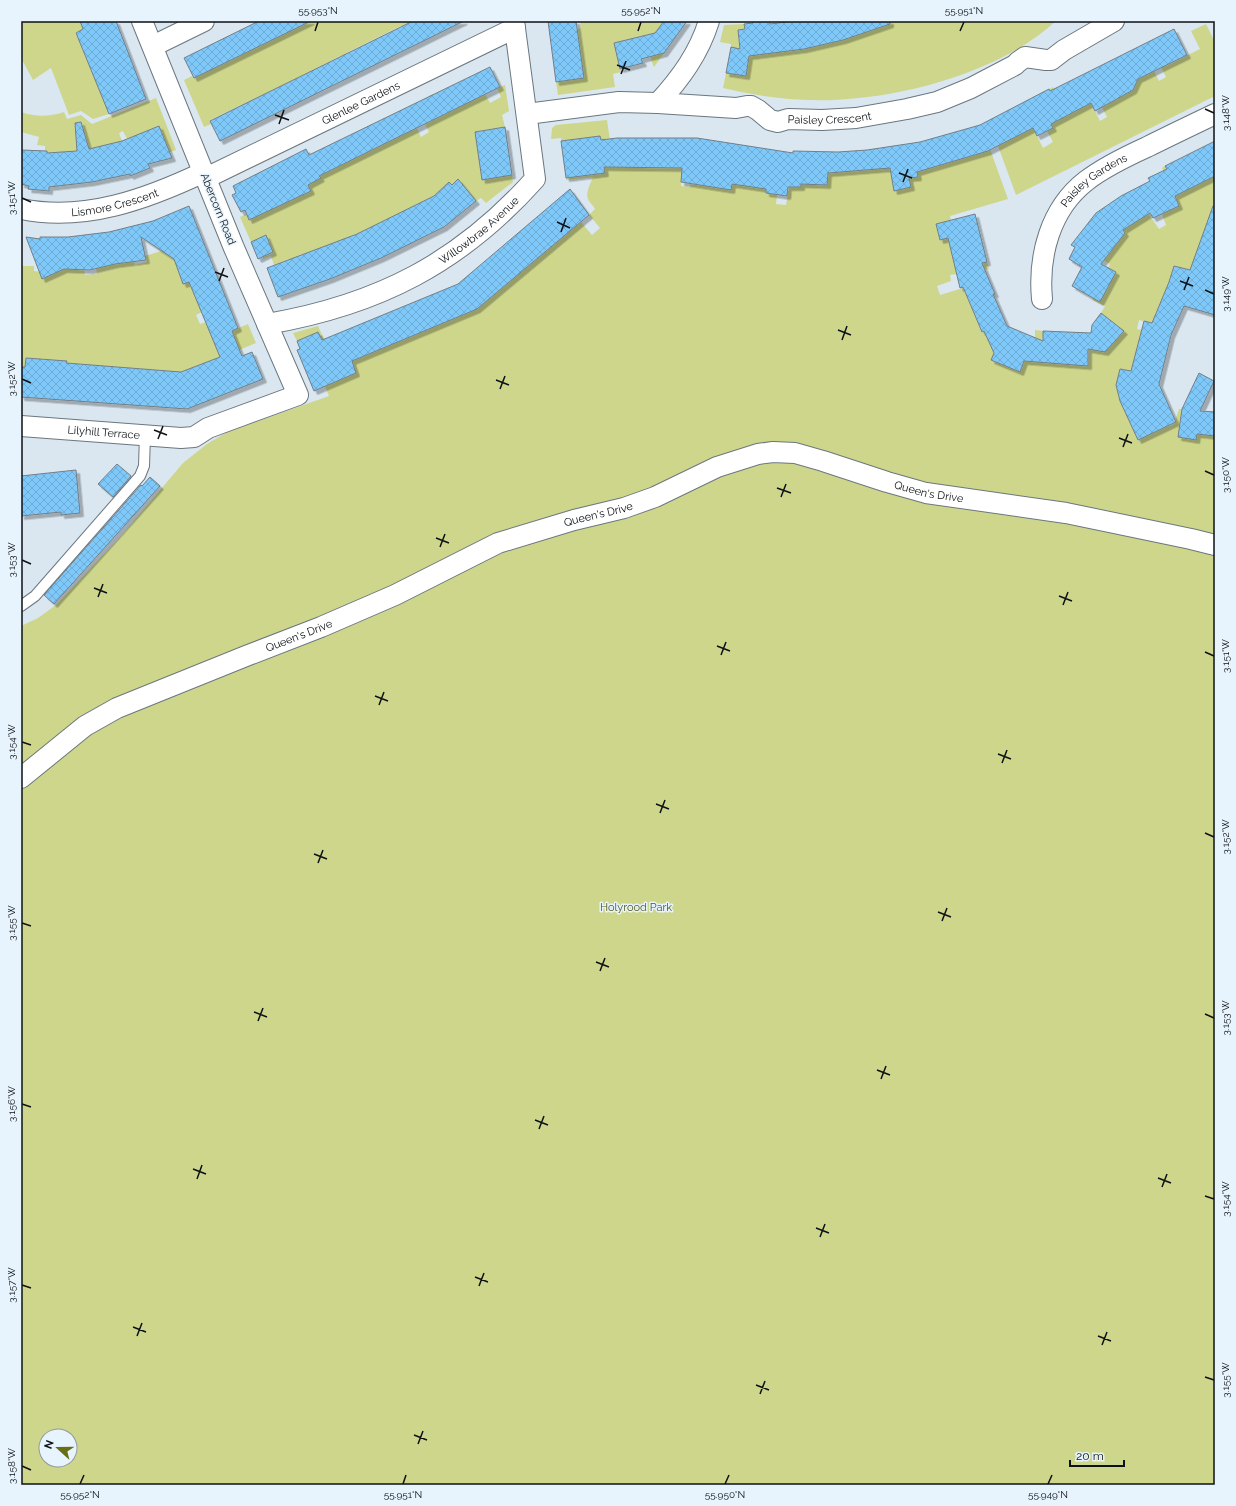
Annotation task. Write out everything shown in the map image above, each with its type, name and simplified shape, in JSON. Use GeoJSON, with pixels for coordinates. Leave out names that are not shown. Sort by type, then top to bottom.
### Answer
{"type":"FeatureCollection","features":[{"type":"Feature","properties":{"kind":"street","name":"Abercorn Road"},"geometry":{"type":"LineString","coordinates":[[142,21],[267,324],[298,395]]}},
{"type":"Feature","properties":{"kind":"street"},"geometry":{"type":"LineString","coordinates":[[153,46],[204,21]]}},
{"type":"Feature","properties":{"kind":"street"},"geometry":{"type":"LineString","coordinates":[[658,103],[686,70],[699,48],[709,21]]}},
{"type":"Feature","properties":{"kind":"street","name":"Paisley Crescent"},"geometry":{"type":"LineString","coordinates":[[527,114],[619,102],[736,108],[751,106],[770,120],[778,122],[788,119],[822,120],[863,117],[937,102],[971,88],[1016,65],[1025,57],[1051,60],[1105,23]]}},
{"type":"Feature","properties":{"kind":"street","name":"Willowbrae Avenue"},"geometry":{"type":"LineString","coordinates":[[267,324],[321,313],[378,293],[412,277],[438,262],[483,230],[513,202],[535,178],[515,24]]}},
{"type":"Feature","properties":{"kind":"street","name":"Glenlee Gardens"},"geometry":{"type":"LineString","coordinates":[[205,175],[515,24]]}},
{"type":"Feature","properties":{"kind":"street","name":"Paisley Gardens"},"geometry":{"type":"LineString","coordinates":[[1042,298],[1041,275],[1044,248],[1058,216],[1076,191],[1085,182],[1110,165],[1215,114]]}},
{"type":"Feature","properties":{"kind":"street","name":"Lismore Crescent"},"geometry":{"type":"LineString","coordinates":[[21,209],[44,212],[98,209],[152,195],[205,175]]}},
{"type":"Feature","properties":{"kind":"street","name":"Lilyhill Terrace"},"geometry":{"type":"LineString","coordinates":[[21,426],[181,438],[194,437],[202,434],[208,428],[298,395]]}},
{"type":"Feature","properties":{"kind":"street","name":"Queen's Drive"},"geometry":{"type":"LineString","coordinates":[[21,778],[85,726],[117,708],[321,627],[395,594],[498,543],[574,520],[617,510],[647,500],[692,481],[717,467],[758,454],[773,452],[795,453],[926,493],[1066,513],[1191,538],[1215,545]]}},
{"type":"Feature","properties":{"kind":"lane"},"geometry":{"type":"LineString","coordinates":[[21,606],[35,596],[140,476],[144,466],[145,435]]}},
{"type":"Feature","properties":{"kind":"green space"},"geometry":{"type":"Polygon","coordinates":[[[21,21],[80,21],[83,29],[75,33],[78,39],[86,36],[82,48],[86,59],[94,56],[97,65],[90,68],[92,74],[100,71],[109,114],[93,119],[81,111],[69,115],[51,68],[33,80],[21,58],[21,21]]]}},
{"type":"Feature","properties":{"kind":"green space"},"geometry":{"type":"Polygon","coordinates":[[[257,21],[260,21],[270,41],[311,21],[413,21],[409,23],[418,43],[412,47],[401,26],[346,53],[356,74],[351,77],[340,56],[285,84],[295,104],[289,107],[279,87],[210,120],[211,124],[204,127],[184,80],[192,76],[194,78],[263,45],[257,21]]]}},
{"type":"Feature","properties":{"kind":"green space"},"geometry":{"type":"Polygon","coordinates":[[[580,21],[664,21],[649,42],[664,53],[654,67],[642,36],[614,43],[621,72],[613,74],[615,87],[558,95],[556,82],[584,78],[577,29],[581,28],[580,21]]]}},
{"type":"Feature","properties":{"kind":"green space"},"geometry":{"type":"Polygon","coordinates":[[[892,21],[1056,21],[1034,39],[1009,54],[952,78],[922,87],[862,98],[834,100],[788,99],[739,92],[723,88],[726,73],[746,76],[750,51],[731,47],[731,44],[720,42],[724,25],[744,24],[745,29],[738,30],[739,43],[770,24],[780,23],[784,52],[806,49],[803,23],[819,46],[842,40],[892,21]]]}},
{"type":"Feature","properties":{"kind":"green space"},"geometry":{"type":"Polygon","coordinates":[[[1206,24],[1215,42],[1215,96],[1016,195],[998,146],[1024,133],[1030,122],[1043,148],[1053,142],[1047,131],[1045,114],[1058,107],[1049,89],[1053,87],[1055,92],[1058,90],[1070,114],[1091,103],[1100,121],[1107,117],[1086,76],[1116,99],[1133,90],[1118,60],[1133,81],[1154,71],[1159,81],[1166,77],[1149,44],[1154,42],[1166,66],[1200,49],[1191,31],[1206,24]]]}},
{"type":"Feature","properties":{"kind":"green space"},"geometry":{"type":"Polygon","coordinates":[[[505,85],[509,111],[502,115],[505,127],[475,132],[482,179],[512,175],[513,182],[486,203],[481,198],[476,201],[458,179],[452,185],[449,182],[430,201],[358,237],[357,233],[351,236],[352,239],[300,255],[301,258],[289,262],[289,259],[274,265],[271,256],[263,259],[263,257],[273,253],[266,235],[251,242],[240,217],[259,209],[262,214],[274,208],[271,202],[296,191],[299,197],[310,191],[308,185],[321,178],[309,155],[313,153],[324,174],[380,146],[370,125],[373,124],[384,144],[417,128],[421,137],[429,132],[425,124],[439,117],[428,96],[433,94],[444,115],[485,94],[490,103],[501,97],[497,88],[505,85]]]}},
{"type":"Feature","properties":{"kind":"green space"},"geometry":{"type":"Polygon","coordinates":[[[156,98],[176,150],[170,152],[159,126],[127,139],[123,131],[119,133],[122,141],[89,149],[47,153],[47,151],[45,151],[45,146],[37,145],[39,137],[21,132],[21,112],[42,116],[64,112],[67,119],[81,115],[92,124],[156,98]]]}},
{"type":"Feature","properties":{"kind":"green space","name":"Holyrood Park"},"geometry":{"type":"Polygon","coordinates":[[[607,120],[612,154],[627,151],[627,167],[658,168],[659,147],[682,168],[681,186],[690,187],[690,184],[697,185],[700,167],[731,190],[732,184],[767,183],[766,193],[777,195],[776,204],[786,205],[789,187],[801,178],[818,185],[827,185],[828,163],[844,172],[868,170],[867,150],[878,148],[881,168],[906,165],[913,178],[918,177],[917,172],[981,153],[973,127],[981,124],[1008,199],[950,216],[951,220],[936,224],[940,239],[955,236],[959,252],[952,254],[954,264],[962,262],[963,268],[987,262],[989,269],[950,275],[951,281],[937,286],[940,295],[963,288],[970,304],[995,293],[997,303],[974,314],[982,331],[999,333],[989,343],[996,347],[991,360],[1020,372],[1032,342],[1035,343],[1035,330],[1043,331],[1042,362],[1065,363],[1067,332],[1076,332],[1074,365],[1088,366],[1089,349],[1105,352],[1123,330],[1101,313],[1105,306],[1092,300],[1096,291],[1116,272],[1108,268],[1110,264],[1103,260],[1119,240],[1092,218],[1095,214],[1120,237],[1125,233],[1123,230],[1148,213],[1159,229],[1166,225],[1161,211],[1173,209],[1179,206],[1162,168],[1165,166],[1179,193],[1215,171],[1215,224],[1193,271],[1174,266],[1169,285],[1155,315],[1167,320],[1164,327],[1139,320],[1137,329],[1142,330],[1134,361],[1138,373],[1121,369],[1116,385],[1125,413],[1160,430],[1174,424],[1179,409],[1182,409],[1178,437],[1196,439],[1201,412],[1206,435],[1215,436],[1215,1485],[21,1485],[21,626],[38,618],[56,605],[122,535],[183,463],[207,444],[227,432],[329,396],[324,384],[313,388],[309,380],[331,362],[318,332],[297,341],[293,333],[318,326],[324,339],[328,338],[344,378],[356,373],[352,361],[468,313],[457,285],[462,281],[482,305],[581,222],[592,235],[600,228],[589,215],[595,209],[589,201],[587,195],[593,177],[566,180],[566,178],[605,173],[600,137],[561,141],[561,138],[551,139],[552,128],[556,125],[607,120]]]}},
{"type":"Feature","properties":{"kind":"green space"},"geometry":{"type":"Polygon","coordinates":[[[168,249],[189,282],[202,312],[196,315],[200,324],[206,322],[213,339],[248,324],[256,343],[227,355],[197,373],[86,365],[85,372],[66,370],[67,361],[26,358],[25,367],[21,367],[21,266],[34,266],[34,271],[40,272],[43,279],[49,276],[46,269],[84,268],[85,275],[97,274],[96,266],[133,259],[135,265],[147,262],[145,256],[168,249]]]}},
{"type":"Feature","properties":{"kind":"building"},"geometry":{"type":"Polygon","coordinates":[[[80,21],[116,21],[146,99],[109,114],[76,33],[83,29],[80,21]]]}},
{"type":"Feature","properties":{"kind":"building"},"geometry":{"type":"Polygon","coordinates":[[[259,21],[311,21],[194,78],[184,58],[259,21]]]}},
{"type":"Feature","properties":{"kind":"building"},"geometry":{"type":"Polygon","coordinates":[[[413,21],[464,21],[220,141],[210,121],[413,21]]]}},
{"type":"Feature","properties":{"kind":"building"},"geometry":{"type":"Polygon","coordinates":[[[548,21],[576,21],[584,78],[556,82],[548,21]]]}},
{"type":"Feature","properties":{"kind":"building"},"geometry":{"type":"Polygon","coordinates":[[[664,21],[687,21],[664,53],[641,59],[643,63],[620,69],[614,43],[655,33],[664,21]]]}},
{"type":"Feature","properties":{"kind":"building"},"geometry":{"type":"Polygon","coordinates":[[[753,21],[769,21],[770,24],[794,21],[890,21],[890,24],[843,40],[804,49],[749,56],[746,76],[726,73],[731,47],[740,49],[738,30],[745,29],[744,24],[753,23],[753,21]]]}},
{"type":"Feature","properties":{"kind":"building"},"geometry":{"type":"Polygon","coordinates":[[[1174,29],[1187,55],[1138,79],[1133,90],[1095,111],[1091,103],[1051,124],[1053,128],[1037,136],[1033,128],[988,151],[917,172],[918,177],[909,178],[911,187],[894,191],[890,168],[828,173],[827,185],[801,184],[801,187],[788,187],[787,196],[766,193],[766,189],[732,184],[731,190],[681,182],[682,168],[604,167],[605,173],[566,178],[561,141],[600,136],[601,140],[617,138],[697,138],[793,153],[793,151],[838,152],[867,150],[920,142],[980,125],[1049,89],[1050,91],[1174,29]]]}},
{"type":"Feature","properties":{"kind":"building"},"geometry":{"type":"Polygon","coordinates":[[[490,67],[500,87],[319,176],[321,178],[308,185],[311,191],[249,220],[245,210],[241,212],[232,195],[236,193],[233,186],[306,149],[309,155],[490,67]]]}},
{"type":"Feature","properties":{"kind":"building"},"geometry":{"type":"Polygon","coordinates":[[[81,122],[89,149],[122,141],[159,126],[172,158],[148,164],[150,168],[130,176],[130,174],[92,182],[49,187],[49,191],[28,189],[29,186],[21,184],[21,150],[47,151],[47,153],[77,151],[75,123],[81,122]]]}},
{"type":"Feature","properties":{"kind":"building"},"geometry":{"type":"Polygon","coordinates":[[[505,127],[512,175],[482,180],[475,132],[505,127]]]}},
{"type":"Feature","properties":{"kind":"building"},"geometry":{"type":"Polygon","coordinates":[[[1215,141],[1215,176],[1175,196],[1179,206],[1153,218],[1150,213],[1123,230],[1125,233],[1101,264],[1116,272],[1100,302],[1072,286],[1082,267],[1069,259],[1075,247],[1071,245],[1096,213],[1121,196],[1150,181],[1148,178],[1167,169],[1165,166],[1215,141]]]}},
{"type":"Feature","properties":{"kind":"building"},"geometry":{"type":"Polygon","coordinates":[[[458,179],[476,201],[444,227],[381,258],[330,279],[278,297],[267,268],[357,234],[434,196],[449,182],[452,185],[458,179]]]}},
{"type":"Feature","properties":{"kind":"building"},"geometry":{"type":"Polygon","coordinates":[[[570,189],[589,215],[477,309],[352,361],[356,373],[314,391],[297,350],[300,349],[297,341],[318,332],[322,340],[458,284],[570,189]]]}},
{"type":"Feature","properties":{"kind":"building"},"geometry":{"type":"Polygon","coordinates":[[[189,206],[238,328],[232,331],[242,356],[252,352],[263,379],[187,409],[21,397],[21,367],[25,367],[26,358],[67,361],[66,363],[181,372],[220,357],[189,282],[183,284],[174,259],[141,237],[146,260],[115,264],[90,270],[64,269],[42,279],[26,237],[40,239],[40,237],[68,237],[109,232],[153,221],[189,206]]]}},
{"type":"Feature","properties":{"kind":"building"},"geometry":{"type":"Polygon","coordinates":[[[1213,206],[1215,206],[1215,315],[1184,306],[1171,335],[1159,384],[1176,422],[1138,440],[1120,401],[1116,385],[1120,369],[1131,371],[1144,321],[1152,323],[1174,266],[1190,270],[1213,206]]]}},
{"type":"Feature","properties":{"kind":"building"},"geometry":{"type":"Polygon","coordinates":[[[975,214],[987,262],[982,263],[995,294],[993,294],[1007,326],[1043,341],[1043,331],[1091,333],[1092,325],[1101,313],[1124,331],[1105,352],[1088,349],[1088,366],[1024,361],[1020,372],[991,360],[994,353],[984,331],[982,332],[963,287],[960,288],[948,238],[940,240],[936,224],[975,214]]]}},
{"type":"Feature","properties":{"kind":"building"},"geometry":{"type":"Polygon","coordinates":[[[266,235],[273,252],[258,259],[251,242],[266,235]]]}},
{"type":"Feature","properties":{"kind":"building"},"geometry":{"type":"Polygon","coordinates":[[[1199,373],[1214,381],[1200,411],[1215,412],[1215,436],[1197,434],[1196,440],[1178,437],[1182,409],[1199,373]]]}},
{"type":"Feature","properties":{"kind":"building"},"geometry":{"type":"Polygon","coordinates":[[[117,464],[131,476],[113,497],[98,484],[117,464]]]}},
{"type":"Feature","properties":{"kind":"building"},"geometry":{"type":"Polygon","coordinates":[[[76,470],[80,513],[61,515],[61,512],[21,516],[21,476],[76,470]]]}},
{"type":"Feature","properties":{"kind":"building"},"geometry":{"type":"Polygon","coordinates":[[[150,477],[160,486],[54,604],[44,595],[141,485],[142,486],[150,477]]]}}]}
